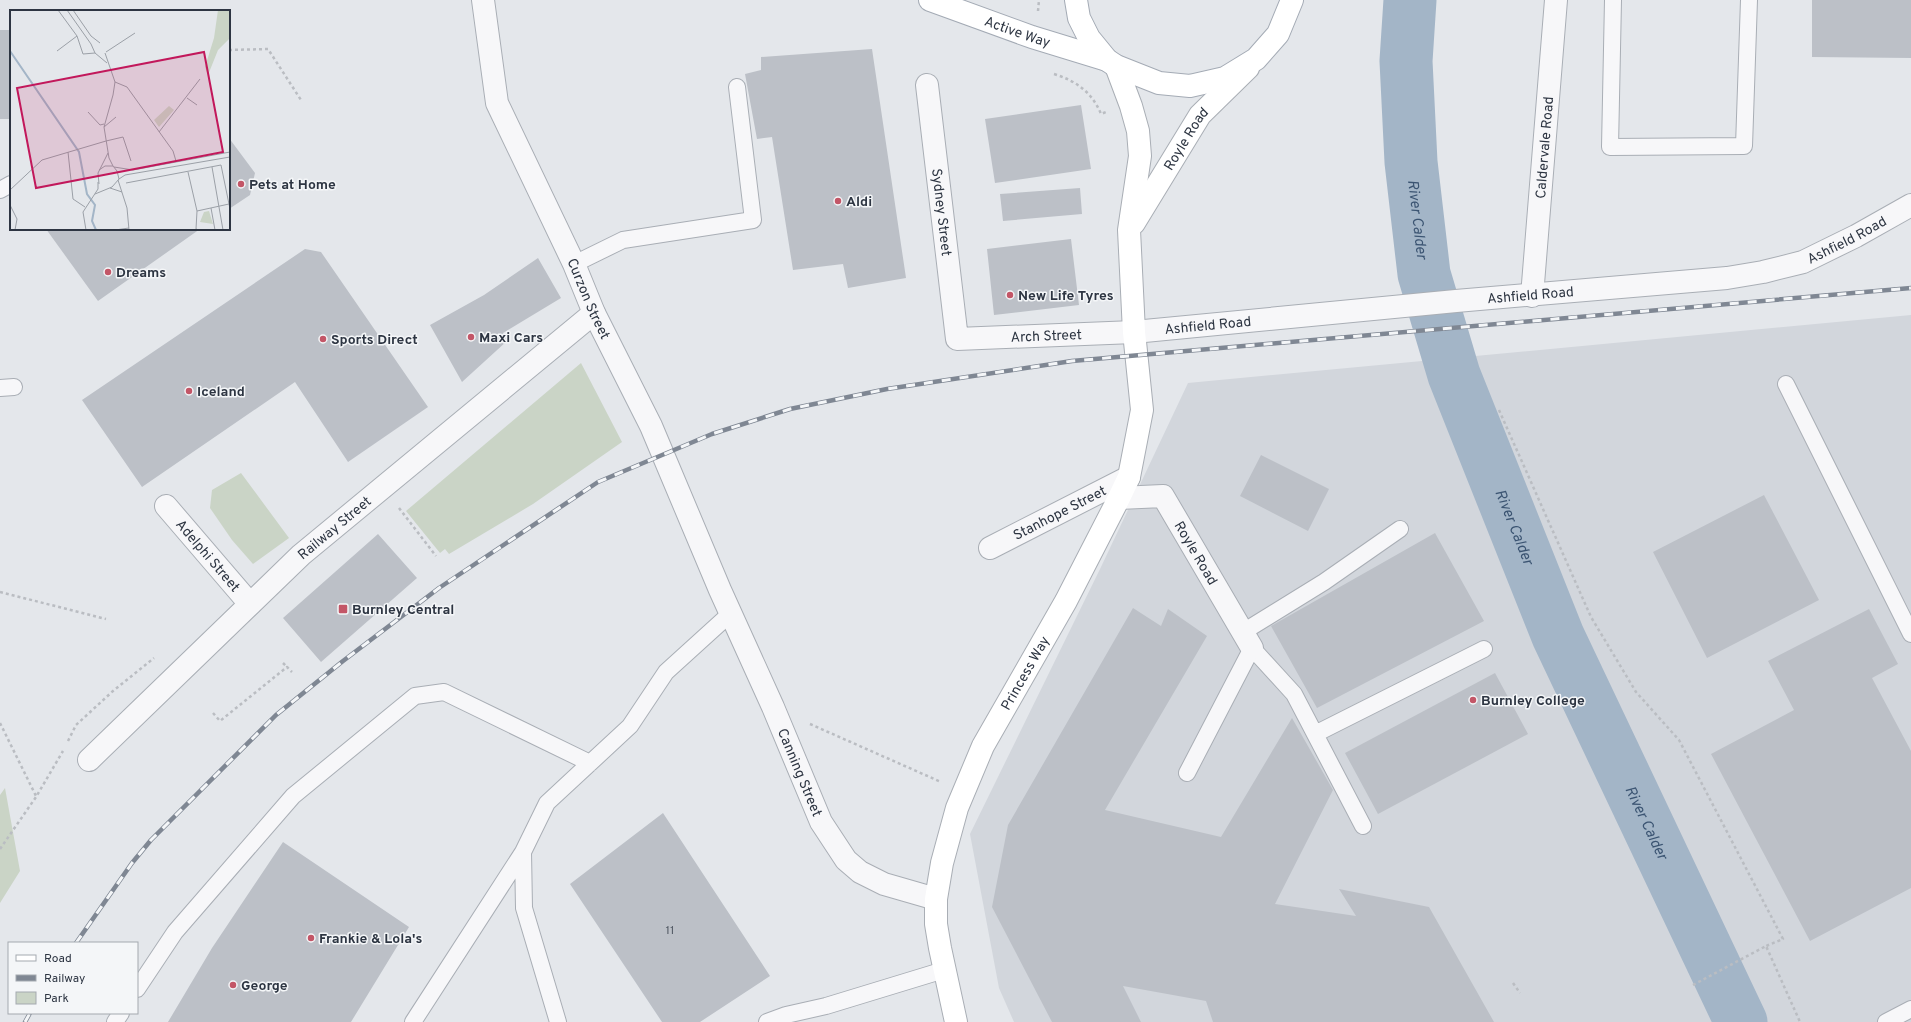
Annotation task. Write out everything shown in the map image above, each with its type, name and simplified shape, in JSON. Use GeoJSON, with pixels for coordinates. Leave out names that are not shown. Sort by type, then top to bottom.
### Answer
{"type":"FeatureCollection","features":[{"type":"Feature","properties":{"kind":"main road","name":"Active Way"},"geometry":{"type":"LineString","coordinates":[[930,0],[1032,37],[1111,63],[1159,83],[1190,86],[1225,78],[1256,59]]}},
{"type":"Feature","properties":{"kind":"main road"},"geometry":{"type":"LineString","coordinates":[[1076,0],[1079,18],[1089,38],[1111,63]]}},
{"type":"Feature","properties":{"kind":"main road"},"geometry":{"type":"LineString","coordinates":[[1256,59],[1278,34],[1292,0]]}},
{"type":"Feature","properties":{"kind":"main road","name":"Royle Road"},"geometry":{"type":"LineString","coordinates":[[1129,230],[1200,115],[1256,59]]}},
{"type":"Feature","properties":{"kind":"main road","name":"Royle Road"},"geometry":{"type":"LineString","coordinates":[[1111,63],[1133,112],[1138,131],[1140,150],[1129,230],[1134,332]]}},
{"type":"Feature","properties":{"kind":"main road","name":"Princess Way"},"geometry":{"type":"LineString","coordinates":[[956,1022],[944,970],[936,924],[936,899],[942,863],[957,808],[983,746],[1066,601],[1129,477],[1142,410],[1134,332]]}},
{"type":"Feature","properties":{"kind":"street","name":"Curzon Street"},"geometry":{"type":"LineString","coordinates":[[483,0],[497,104],[574,264],[594,313],[651,426],[720,590]]}},
{"type":"Feature","properties":{"kind":"street","name":"Caldervale Road"},"geometry":{"type":"LineString","coordinates":[[1532,296],[1556,0]]}},
{"type":"Feature","properties":{"kind":"street","name":"Sydney Street"},"geometry":{"type":"LineString","coordinates":[[927,85],[957,339]]}},
{"type":"Feature","properties":{"kind":"street","name":"Ashfield Road"},"geometry":{"type":"LineString","coordinates":[[1134,332],[1397,306],[1532,296],[1727,278],[1763,272],[1803,262],[1856,236],[1911,205]]}},
{"type":"Feature","properties":{"kind":"street","name":"Railway Street"},"geometry":{"type":"LineString","coordinates":[[89,760],[301,555],[594,313]]}},
{"type":"Feature","properties":{"kind":"street","name":"Arch Street"},"geometry":{"type":"LineString","coordinates":[[957,339],[1134,332]]}},
{"type":"Feature","properties":{"kind":"street","name":"Stanhope Street"},"geometry":{"type":"LineString","coordinates":[[990,548],[1129,477]]}},
{"type":"Feature","properties":{"kind":"street","name":"Royle Road"},"geometry":{"type":"LineString","coordinates":[[1119,498],[1163,496],[1247,640]]}},
{"type":"Feature","properties":{"kind":"street","name":"Adelphi Street"},"geometry":{"type":"LineString","coordinates":[[166,506],[250,604]]}},
{"type":"Feature","properties":{"kind":"street","name":"Canning Street"},"geometry":{"type":"LineString","coordinates":[[720,590],[773,707],[821,822],[846,860],[860,872],[884,884],[936,899]]}},
{"type":"Feature","properties":{"kind":"lane"},"geometry":{"type":"LineString","coordinates":[[1613,0],[1610,147],[1744,146],[1749,0]]}},
{"type":"Feature","properties":{"kind":"lane"},"geometry":{"type":"LineString","coordinates":[[574,264],[623,240],[753,220],[737,87]]}},
{"type":"Feature","properties":{"kind":"lane"},"geometry":{"type":"LineString","coordinates":[[0,190],[10,185]]}},
{"type":"Feature","properties":{"kind":"lane"},"geometry":{"type":"LineString","coordinates":[[1786,384],[1911,634]]}},
{"type":"Feature","properties":{"kind":"lane"},"geometry":{"type":"LineString","coordinates":[[1187,773],[1247,640],[1324,582],[1400,529]]}},
{"type":"Feature","properties":{"kind":"lane"},"geometry":{"type":"LineString","coordinates":[[413,1022],[523,852],[547,803],[630,726],[666,672],[731,613]]}},
{"type":"Feature","properties":{"kind":"lane"},"geometry":{"type":"LineString","coordinates":[[1247,640],[1294,694],[1363,826]]}},
{"type":"Feature","properties":{"kind":"lane"},"geometry":{"type":"LineString","coordinates":[[1315,734],[1484,649]]}},
{"type":"Feature","properties":{"kind":"lane"},"geometry":{"type":"LineString","coordinates":[[138,988],[175,932],[293,796],[415,696],[444,692],[590,763]]}},
{"type":"Feature","properties":{"kind":"lane"},"geometry":{"type":"LineString","coordinates":[[523,852],[524,908],[558,1022]]}},
{"type":"Feature","properties":{"kind":"lane"},"geometry":{"type":"LineString","coordinates":[[767,1022],[786,1015],[826,1006],[944,970]]}},
{"type":"Feature","properties":{"kind":"lane"},"geometry":{"type":"LineString","coordinates":[[1886,1022],[1911,1009]]}},
{"type":"Feature","properties":{"kind":"path"},"geometry":{"type":"LineString","coordinates":[[230,50],[268,49],[301,100]]}},
{"type":"Feature","properties":{"kind":"path"},"geometry":{"type":"LineString","coordinates":[[1050,72],[1069,79],[1086,90],[1096,102],[1101,114]]}},
{"type":"Feature","properties":{"kind":"path"},"geometry":{"type":"LineString","coordinates":[[1499,410],[1591,617],[1636,692],[1679,740],[1783,939],[1742,958],[1693,985]]}},
{"type":"Feature","properties":{"kind":"path"},"geometry":{"type":"LineString","coordinates":[[383,487],[436,556]]}},
{"type":"Feature","properties":{"kind":"path"},"geometry":{"type":"LineString","coordinates":[[0,592],[106,619]]}},
{"type":"Feature","properties":{"kind":"path"},"geometry":{"type":"LineString","coordinates":[[283,663],[292,672]]}},
{"type":"Feature","properties":{"kind":"path"},"geometry":{"type":"LineString","coordinates":[[213,713],[220,721],[287,667]]}},
{"type":"Feature","properties":{"kind":"path"},"geometry":{"type":"LineString","coordinates":[[773,707],[934,779]]}},
{"type":"Feature","properties":{"kind":"path"},"geometry":{"type":"LineString","coordinates":[[0,723],[36,797]]}},
{"type":"Feature","properties":{"kind":"path"},"geometry":{"type":"LineString","coordinates":[[1766,946],[1800,1022]]}},
{"type":"Feature","properties":{"kind":"path"},"geometry":{"type":"LineString","coordinates":[[1513,982],[1520,993]]}},
{"type":"Feature","properties":{"kind":"shaded area","name":"Burnley College"},"geometry":{"type":"Polygon","coordinates":[[[1911,315],[1911,1022],[1014,1022],[999,988],[970,834],[1101,567],[1188,383],[1911,315]]]}},
{"type":"Feature","properties":{"kind":"green space"},"geometry":{"type":"Polygon","coordinates":[[[581,363],[622,442],[533,504],[449,554],[445,549],[440,553],[406,511],[581,363]]]}},
{"type":"Feature","properties":{"kind":"green space"},"geometry":{"type":"Polygon","coordinates":[[[241,473],[289,538],[253,564],[232,540],[210,508],[212,490],[241,473]]]}},
{"type":"Feature","properties":{"kind":"green space"},"geometry":{"type":"Polygon","coordinates":[[[5,788],[20,871],[0,903],[0,795],[5,788]]]}},
{"type":"Feature","properties":{"kind":"building"},"geometry":{"type":"Polygon","coordinates":[[[1812,0],[1911,0],[1911,58],[1812,57],[1812,0]]]}},
{"type":"Feature","properties":{"kind":"building"},"geometry":{"type":"Polygon","coordinates":[[[0,30],[10,30],[10,119],[0,119],[0,30]]]}},
{"type":"Feature","properties":{"kind":"building","name":"Aldi"},"geometry":{"type":"Polygon","coordinates":[[[872,49],[906,278],[848,288],[843,264],[793,270],[772,137],[757,139],[745,74],[761,70],[761,57],[872,49]]]}},
{"type":"Feature","properties":{"kind":"building"},"geometry":{"type":"Polygon","coordinates":[[[1081,105],[1091,169],[995,183],[985,119],[1081,105]]]}},
{"type":"Feature","properties":{"kind":"building","name":"Pets at Home"},"geometry":{"type":"Polygon","coordinates":[[[230,139],[255,173],[250,195],[230,208],[230,139]]]}},
{"type":"Feature","properties":{"kind":"building"},"geometry":{"type":"Polygon","coordinates":[[[1080,188],[1082,214],[1003,221],[1000,194],[1080,188]]]}},
{"type":"Feature","properties":{"kind":"building","name":"Dreams"},"geometry":{"type":"Polygon","coordinates":[[[47,230],[199,230],[98,301],[47,230]]]}},
{"type":"Feature","properties":{"kind":"building"},"geometry":{"type":"Polygon","coordinates":[[[1071,239],[1079,305],[994,315],[987,249],[1071,239]]]}},
{"type":"Feature","properties":{"kind":"building"},"geometry":{"type":"Polygon","coordinates":[[[305,249],[321,252],[428,407],[348,462],[295,382],[142,487],[82,400],[305,249]]]}},
{"type":"Feature","properties":{"kind":"building"},"geometry":{"type":"Polygon","coordinates":[[[538,258],[561,298],[503,333],[507,341],[462,382],[430,325],[484,295],[538,258]]]}},
{"type":"Feature","properties":{"kind":"building"},"geometry":{"type":"Polygon","coordinates":[[[1261,455],[1329,489],[1308,531],[1240,496],[1261,455]]]}},
{"type":"Feature","properties":{"kind":"building"},"geometry":{"type":"Polygon","coordinates":[[[1764,495],[1819,600],[1707,658],[1653,552],[1764,495]]]}},
{"type":"Feature","properties":{"kind":"building"},"geometry":{"type":"Polygon","coordinates":[[[1435,533],[1484,621],[1317,708],[1271,626],[1435,533]]]}},
{"type":"Feature","properties":{"kind":"building"},"geometry":{"type":"Polygon","coordinates":[[[378,534],[417,578],[321,662],[283,618],[378,534]]]}},
{"type":"Feature","properties":{"kind":"building"},"geometry":{"type":"Polygon","coordinates":[[[1133,608],[1161,626],[1168,609],[1207,636],[1105,810],[1221,837],[1292,718],[1333,790],[1275,904],[1356,916],[1339,889],[1429,907],[1494,1022],[1213,1022],[1206,1001],[1123,986],[1141,1022],[1052,1022],[992,907],[1008,825],[1133,608]]]}},
{"type":"Feature","properties":{"kind":"building"},"geometry":{"type":"Polygon","coordinates":[[[1869,609],[1898,664],[1872,678],[1911,751],[1911,888],[1810,941],[1711,754],[1794,710],[1768,661],[1869,609]]]}},
{"type":"Feature","properties":{"kind":"building"},"geometry":{"type":"Polygon","coordinates":[[[1495,673],[1528,734],[1378,814],[1345,753],[1495,673]]]}},
{"type":"Feature","properties":{"kind":"building"},"geometry":{"type":"Polygon","coordinates":[[[663,813],[770,976],[700,1022],[662,1022],[570,884],[663,813]]]}},
{"type":"Feature","properties":{"kind":"building","name":"Frankie & Lola's"},"geometry":{"type":"Polygon","coordinates":[[[283,842],[409,927],[351,1022],[168,1022],[212,948],[283,842]]]}},
{"type":"Feature","properties":{"kind":"waterway","name":"River Calder"},"geometry":{"type":"LineString","coordinates":[[1410,0],[1406,61],[1411,162],[1424,274],[1454,375],[1558,636],[1741,1022]]}},
{"type":"Feature","properties":{"kind":"railway"},"geometry":{"type":"LineString","coordinates":[[77,942],[132,863],[151,840],[276,715],[343,661],[439,588],[598,482],[712,434],[790,409],[887,389],[1072,361],[1911,288]]}},
{"type":"Feature","properties":{"kind":"railway"},"geometry":{"type":"LineString","coordinates":[[25,1022],[29,1014]]}},
{"type":"Feature","properties":{"kind":"place","name":"Pets at Home"},"geometry":{"type":"Point","coordinates":[241,184]}},
{"type":"Feature","properties":{"kind":"place","name":"Aldi"},"geometry":{"type":"Point","coordinates":[838,201]}},
{"type":"Feature","properties":{"kind":"place","name":"Dreams"},"geometry":{"type":"Point","coordinates":[108,272]}},
{"type":"Feature","properties":{"kind":"place","name":"New Life Tyres"},"geometry":{"type":"Point","coordinates":[1010,295]}},
{"type":"Feature","properties":{"kind":"place","name":"Maxi Cars"},"geometry":{"type":"Point","coordinates":[471,337]}},
{"type":"Feature","properties":{"kind":"place","name":"Sports Direct"},"geometry":{"type":"Point","coordinates":[323,339]}},
{"type":"Feature","properties":{"kind":"place","name":"Iceland"},"geometry":{"type":"Point","coordinates":[189,391]}},
{"type":"Feature","properties":{"kind":"place","name":"Burnley Central"},"geometry":{"type":"Point","coordinates":[343,609]}},
{"type":"Feature","properties":{"kind":"place","name":"Burnley College"},"geometry":{"type":"Point","coordinates":[1473,700]}},
{"type":"Feature","properties":{"kind":"place","name":"Frankie & Lola's"},"geometry":{"type":"Point","coordinates":[311,938]}},
{"type":"Feature","properties":{"kind":"place","name":"George"},"geometry":{"type":"Point","coordinates":[233,985]}}]}
